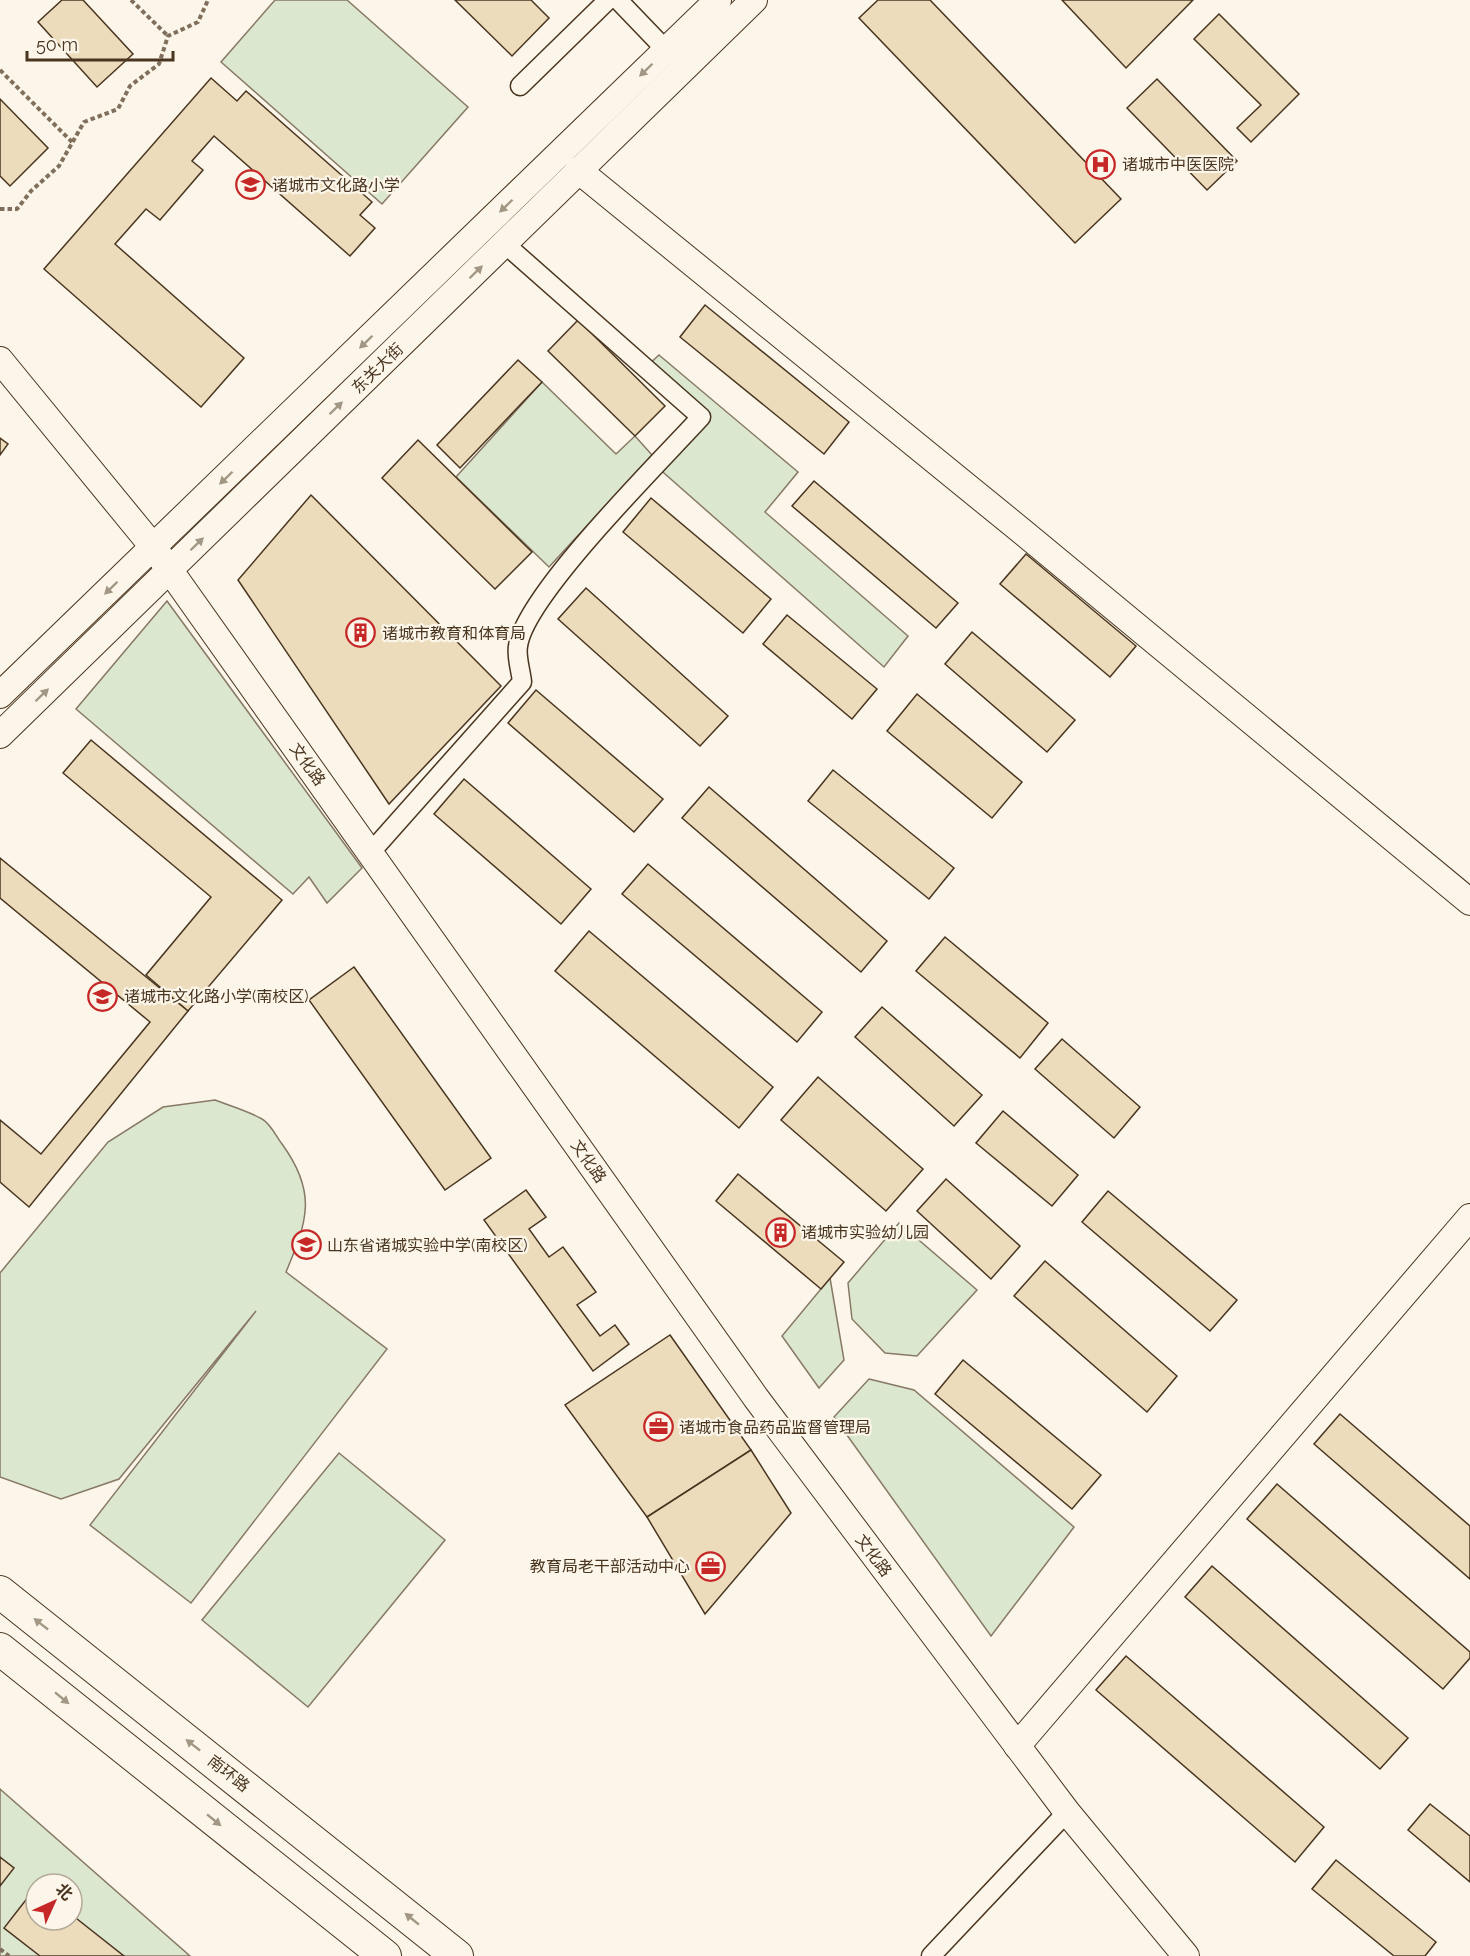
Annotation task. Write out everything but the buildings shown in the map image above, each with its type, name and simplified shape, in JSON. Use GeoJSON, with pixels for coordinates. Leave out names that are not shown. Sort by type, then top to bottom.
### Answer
{"type":"FeatureCollection","features":[{"type":"Feature","properties":{"kind":"highway","name":"南环路"},"geometry":{"type":"LineString","coordinates":[[0,1592],[457,1956]]}},
{"type":"Feature","properties":{"kind":"highway"},"geometry":{"type":"LineString","coordinates":[[0,1649],[385,1956]]}},
{"type":"Feature","properties":{"kind":"street"},"geometry":{"type":"LineString","coordinates":[[520,86],[608,0]]}},
{"type":"Feature","properties":{"kind":"street"},"geometry":{"type":"LineString","coordinates":[[618,0],[666,50]]}},
{"type":"Feature","properties":{"kind":"street","name":"东关大街"},"geometry":{"type":"LineString","coordinates":[[0,695],[718,0]]}},
{"type":"Feature","properties":{"kind":"street","name":"东关大街"},"geometry":{"type":"LineString","coordinates":[[0,735],[754,0]]}},
{"type":"Feature","properties":{"kind":"street"},"geometry":{"type":"LineString","coordinates":[[578,170],[1070,571],[1470,902]]}},
{"type":"Feature","properties":{"kind":"street"},"geometry":{"type":"LineString","coordinates":[[371,852],[522,682],[518,646],[529,615],[581,549],[701,417],[505,243]]}},
{"type":"Feature","properties":{"kind":"street","name":"文化路"},"geometry":{"type":"LineString","coordinates":[[0,360],[154,548],[756,1398],[1067,1812],[1186,1956]]}},
{"type":"Feature","properties":{"kind":"street"},"geometry":{"type":"LineString","coordinates":[[1017,1746],[1470,1217]]}},
{"type":"Feature","properties":{"kind":"street"},"geometry":{"type":"LineString","coordinates":[[931,1956],[1067,1812]]}},
{"type":"Feature","properties":{"kind":"path"},"geometry":{"type":"LineString","coordinates":[[132,0],[168,36]]}},
{"type":"Feature","properties":{"kind":"path"},"geometry":{"type":"LineString","coordinates":[[0,209],[17,209],[31,191],[59,166],[84,122],[118,109],[130,86],[159,64],[168,36],[198,22],[208,0]]}},
{"type":"Feature","properties":{"kind":"path"},"geometry":{"type":"LineString","coordinates":[[0,70],[72,142]]}},
{"type":"Feature","properties":{"kind":"path"},"geometry":{"type":"LineString","coordinates":[[0,1949],[9,1956]]}},
{"type":"Feature","properties":{"kind":"green space"},"geometry":{"type":"Polygon","coordinates":[[[275,0],[347,0],[468,107],[382,204],[221,62],[275,0]]]}},
{"type":"Feature","properties":{"kind":"green space"},"geometry":{"type":"Polygon","coordinates":[[[659,355],[798,472],[765,512],[908,636],[884,667],[656,466],[701,417],[646,367],[659,355]]]}},
{"type":"Feature","properties":{"kind":"green space"},"geometry":{"type":"Polygon","coordinates":[[[542,382],[616,454],[635,436],[652,455],[549,567],[456,477],[542,382]]]}},
{"type":"Feature","properties":{"kind":"green space"},"geometry":{"type":"Polygon","coordinates":[[[167,601],[362,868],[327,903],[309,877],[293,894],[76,709],[167,601]]]}},
{"type":"Feature","properties":{"kind":"green space"},"geometry":{"type":"Polygon","coordinates":[[[215,1100],[265,1121],[293,1161],[300,1177],[304,1192],[304,1221],[286,1272],[387,1349],[191,1603],[90,1525],[256,1311],[119,1479],[61,1499],[0,1477],[0,1273],[108,1142],[163,1107],[215,1100]]]}},
{"type":"Feature","properties":{"kind":"green space"},"geometry":{"type":"Polygon","coordinates":[[[899,1223],[977,1290],[917,1356],[885,1353],[852,1319],[848,1283],[899,1223]]]}},
{"type":"Feature","properties":{"kind":"green space"},"geometry":{"type":"Polygon","coordinates":[[[830,1278],[844,1360],[819,1388],[782,1336],[830,1278]]]}},
{"type":"Feature","properties":{"kind":"green space"},"geometry":{"type":"Polygon","coordinates":[[[869,1379],[914,1390],[1074,1527],[991,1636],[834,1417],[869,1379]]]}},
{"type":"Feature","properties":{"kind":"green space"},"geometry":{"type":"Polygon","coordinates":[[[339,1453],[445,1540],[308,1707],[202,1620],[339,1453]]]}},
{"type":"Feature","properties":{"kind":"green space"},"geometry":{"type":"Polygon","coordinates":[[[0,1789],[190,1956],[0,1956],[0,1789]]]}},
{"type":"Feature","properties":{"kind":"place","name":"诸城市中医医院"},"geometry":{"type":"Point","coordinates":[1101,164]}},
{"type":"Feature","properties":{"kind":"place","name":"诸城市文化路小学"},"geometry":{"type":"Point","coordinates":[251,185]}},
{"type":"Feature","properties":{"kind":"place","name":"诸城市教育和体育局"},"geometry":{"type":"Point","coordinates":[361,633]}},
{"type":"Feature","properties":{"kind":"place","name":"诸城市文化路小学(南校区)"},"geometry":{"type":"Point","coordinates":[103,996]}},
{"type":"Feature","properties":{"kind":"place","name":"诸城市实验幼儿园"},"geometry":{"type":"Point","coordinates":[780,1232]}},
{"type":"Feature","properties":{"kind":"place","name":"山东省诸城实验中学(南校区)"},"geometry":{"type":"Point","coordinates":[306,1245]}},
{"type":"Feature","properties":{"kind":"place","name":"诸城市食品药品监督管理局"},"geometry":{"type":"Point","coordinates":[658,1427]}},
{"type":"Feature","properties":{"kind":"place","name":"教育局老干部活动中心"},"geometry":{"type":"Point","coordinates":[711,1566]}}]}
